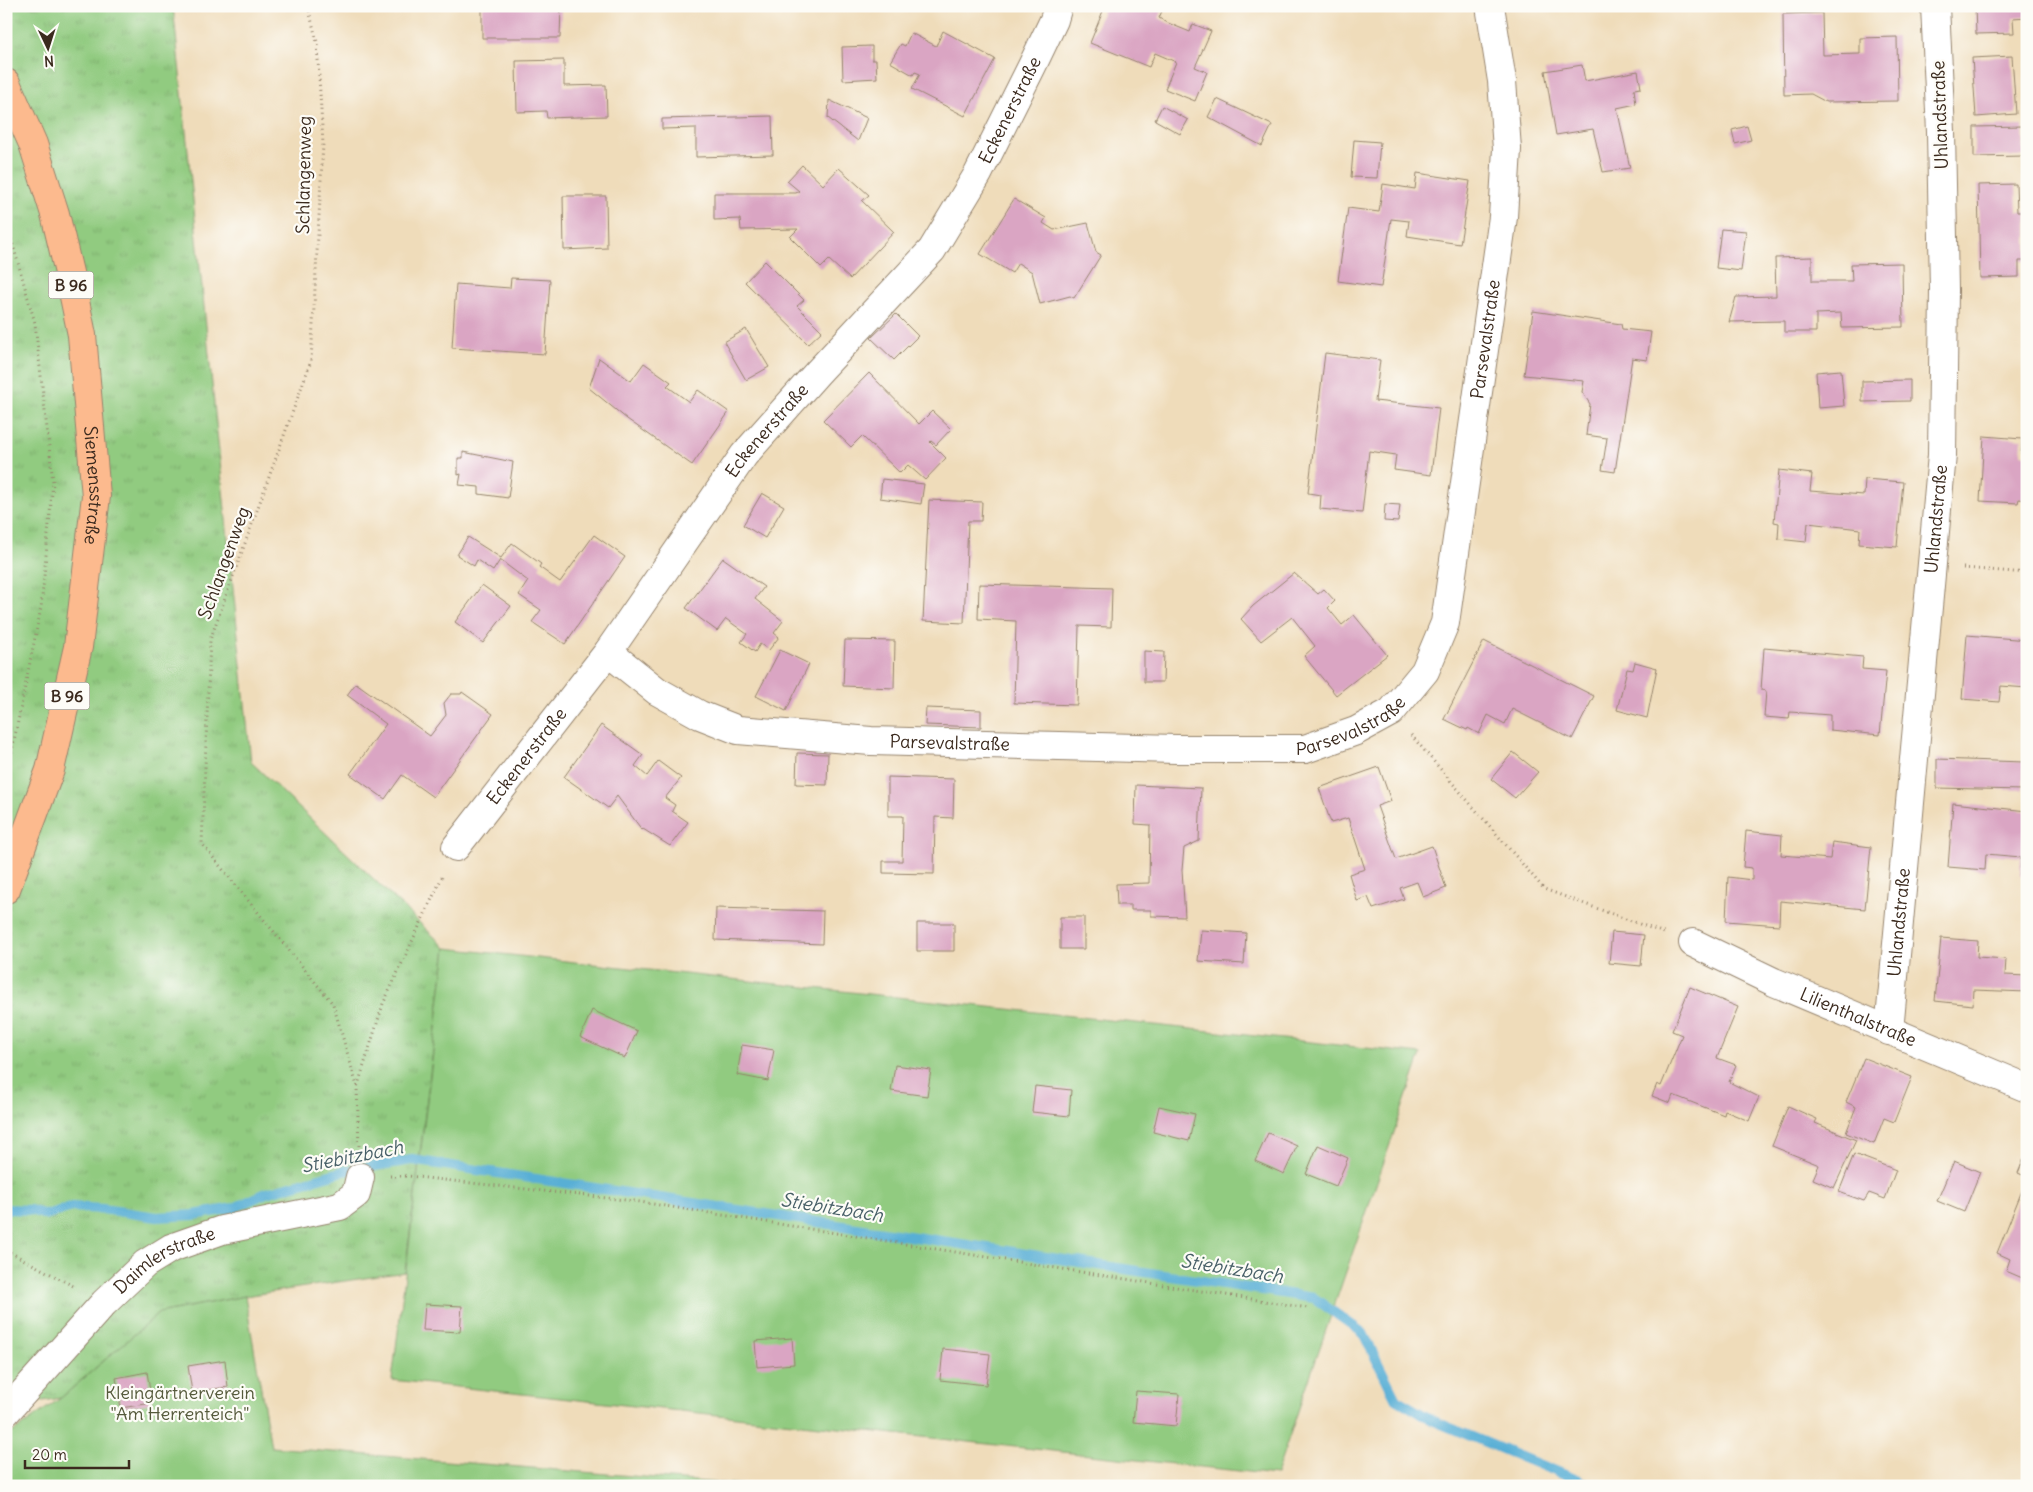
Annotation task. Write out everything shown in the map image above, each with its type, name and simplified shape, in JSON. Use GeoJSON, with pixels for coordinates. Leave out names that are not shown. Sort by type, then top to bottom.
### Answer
{"type":"FeatureCollection","features":[{"type":"Feature","properties":{"kind":"main road","name":"Siemensstraße"},"geometry":{"type":"LineString","coordinates":[[6,83],[33,144],[55,214],[72,286],[82,335],[96,496],[78,647],[72,676],[50,770],[6,889]]}},
{"type":"Feature","properties":{"kind":"street","name":"Eckenerstraße"},"geometry":{"type":"LineString","coordinates":[[456,847],[608,652],[744,456],[818,372],[932,250],[978,174],[1054,20],[1058,6]]}},
{"type":"Feature","properties":{"kind":"street","name":"Parsevalstraße"},"geometry":{"type":"LineString","coordinates":[[608,652],[657,690],[700,715],[738,730],[871,741],[1176,750],[1305,749],[1356,730],[1391,712],[1425,671],[1445,623],[1501,227],[1508,149],[1502,81],[1490,6]]}},
{"type":"Feature","properties":{"kind":"street","name":"Uhlandstraße"},"geometry":{"type":"LineString","coordinates":[[1890,1031],[1942,455],[1944,290],[1941,132],[1934,6]]}},
{"type":"Feature","properties":{"kind":"street","name":"Lilienthalstraße"},"geometry":{"type":"LineString","coordinates":[[1693,943],[1774,982],[2027,1088]]}},
{"type":"Feature","properties":{"kind":"street","name":"Daimlerstraße"},"geometry":{"type":"LineString","coordinates":[[6,1412],[104,1303],[145,1264],[171,1248],[222,1230],[340,1206],[356,1194],[360,1166]]}},
{"type":"Feature","properties":{"kind":"path","name":"Schlangenweg"},"geometry":{"type":"LineString","coordinates":[[308,6],[317,42],[323,144],[311,361],[210,640],[202,844],[334,1004],[357,1088]]}},
{"type":"Feature","properties":{"kind":"path"},"geometry":{"type":"LineString","coordinates":[[6,220],[34,323],[53,482],[41,608],[6,780]]}},
{"type":"Feature","properties":{"kind":"path"},"geometry":{"type":"LineString","coordinates":[[1931,565],[2027,573]]}},
{"type":"Feature","properties":{"kind":"path"},"geometry":{"type":"LineString","coordinates":[[1391,712],[1544,889],[1693,943]]}},
{"type":"Feature","properties":{"kind":"path"},"geometry":{"type":"LineString","coordinates":[[456,847],[383,1004],[357,1088],[360,1166],[408,1176],[634,1200],[1308,1308]]}},
{"type":"Feature","properties":{"kind":"path"},"geometry":{"type":"LineString","coordinates":[[6,1250],[104,1303]]}},
{"type":"Feature","properties":{"kind":"green space"},"geometry":{"type":"Polygon","coordinates":[[[6,6],[173,6],[251,762],[446,948],[405,1272],[245,1296],[159,1313],[61,1398],[6,1407],[6,6]]]}},
{"type":"Feature","properties":{"kind":"green space"},"geometry":{"type":"Polygon","coordinates":[[[446,948],[1421,1054],[1276,1475],[392,1380],[446,948]]]}},
{"type":"Feature","properties":{"kind":"green space","name":"Kleingärtnerverein \"Am Herrenteich\""},"geometry":{"type":"Polygon","coordinates":[[[245,1296],[271,1447],[757,1486],[6,1486],[6,1437],[61,1398],[159,1313],[245,1296]]]}},
{"type":"Feature","properties":{"kind":"building"},"geometry":{"type":"Polygon","coordinates":[[[482,6],[561,6],[560,38],[482,38],[482,6]]]}},
{"type":"Feature","properties":{"kind":"building"},"geometry":{"type":"Polygon","coordinates":[[[1105,6],[1164,6],[1159,18],[1168,23],[1190,32],[1193,24],[1211,31],[1195,67],[1207,72],[1195,101],[1165,89],[1176,62],[1155,53],[1149,67],[1090,43],[1105,6]]]}},
{"type":"Feature","properties":{"kind":"building"},"geometry":{"type":"Polygon","coordinates":[[[1975,6],[2027,6],[2027,17],[2013,18],[2014,33],[1976,34],[1975,6]]]}},
{"type":"Feature","properties":{"kind":"building"},"geometry":{"type":"Polygon","coordinates":[[[1822,13],[1823,55],[1860,54],[1860,38],[1897,37],[1898,101],[1826,102],[1811,94],[1784,95],[1783,14],[1822,13]]]}},
{"type":"Feature","properties":{"kind":"building"},"geometry":{"type":"Polygon","coordinates":[[[943,31],[995,59],[965,116],[912,89],[920,74],[915,72],[913,75],[890,62],[901,44],[905,46],[911,33],[936,46],[943,31]]]}},
{"type":"Feature","properties":{"kind":"building"},"geometry":{"type":"Polygon","coordinates":[[[872,46],[872,60],[876,60],[877,78],[843,80],[842,47],[872,46]]]}},
{"type":"Feature","properties":{"kind":"building"},"geometry":{"type":"Polygon","coordinates":[[[2012,56],[2016,114],[1976,117],[1972,58],[2012,56]]]}},
{"type":"Feature","properties":{"kind":"building"},"geometry":{"type":"Polygon","coordinates":[[[564,60],[564,86],[606,85],[607,116],[547,118],[546,111],[517,112],[516,61],[564,60]]]}},
{"type":"Feature","properties":{"kind":"building"},"geometry":{"type":"Polygon","coordinates":[[[1582,65],[1585,81],[1638,71],[1641,88],[1634,89],[1636,104],[1617,108],[1630,168],[1603,172],[1593,129],[1556,135],[1545,71],[1582,65]]]}},
{"type":"Feature","properties":{"kind":"building"},"geometry":{"type":"Polygon","coordinates":[[[1217,99],[1272,125],[1262,146],[1208,117],[1217,99]]]}},
{"type":"Feature","properties":{"kind":"building"},"geometry":{"type":"Polygon","coordinates":[[[829,100],[867,118],[858,141],[828,118],[829,100]]]}},
{"type":"Feature","properties":{"kind":"building"},"geometry":{"type":"Polygon","coordinates":[[[1162,106],[1188,120],[1180,134],[1155,120],[1162,106]]]}},
{"type":"Feature","properties":{"kind":"building"},"geometry":{"type":"Polygon","coordinates":[[[772,116],[773,155],[696,157],[696,128],[662,129],[662,119],[772,116]]]}},
{"type":"Feature","properties":{"kind":"building"},"geometry":{"type":"Polygon","coordinates":[[[1747,126],[1751,140],[1735,144],[1732,130],[1747,126]]]}},
{"type":"Feature","properties":{"kind":"building"},"geometry":{"type":"Polygon","coordinates":[[[2023,126],[2024,156],[1974,157],[1974,127],[2023,126]]]}},
{"type":"Feature","properties":{"kind":"building"},"geometry":{"type":"Polygon","coordinates":[[[1354,140],[1380,142],[1377,178],[1351,177],[1354,140]]]}},
{"type":"Feature","properties":{"kind":"building"},"geometry":{"type":"Polygon","coordinates":[[[802,165],[823,185],[839,168],[869,195],[862,201],[894,232],[850,279],[829,260],[821,268],[790,237],[798,229],[741,230],[740,219],[714,220],[714,193],[796,193],[799,191],[787,181],[802,165]]]}},
{"type":"Feature","properties":{"kind":"building"},"geometry":{"type":"Polygon","coordinates":[[[1417,173],[1470,181],[1460,244],[1407,236],[1409,221],[1391,219],[1381,287],[1338,281],[1348,208],[1379,212],[1383,184],[1415,189],[1417,173]]]}},
{"type":"Feature","properties":{"kind":"building"},"geometry":{"type":"Polygon","coordinates":[[[2016,184],[2017,212],[2027,212],[2027,261],[2019,261],[2019,277],[1980,278],[1978,185],[2016,184]]]}},
{"type":"Feature","properties":{"kind":"building"},"geometry":{"type":"Polygon","coordinates":[[[563,196],[606,196],[607,248],[564,250],[563,196]]]}},
{"type":"Feature","properties":{"kind":"building"},"geometry":{"type":"Polygon","coordinates":[[[1014,199],[1046,218],[1043,223],[1054,230],[1088,223],[1096,252],[1101,255],[1074,298],[1070,296],[1040,304],[1032,272],[1018,263],[1012,273],[980,254],[1014,199]]]}},
{"type":"Feature","properties":{"kind":"building"},"geometry":{"type":"Polygon","coordinates":[[[1721,229],[1746,231],[1741,271],[1716,268],[1721,229]]]}},
{"type":"Feature","properties":{"kind":"building"},"geometry":{"type":"Polygon","coordinates":[[[1812,257],[1812,281],[1852,281],[1851,264],[1902,263],[1903,327],[1842,328],[1841,313],[1816,314],[1816,332],[1784,332],[1784,321],[1729,322],[1736,297],[1776,296],[1775,258],[1812,257]]]}},
{"type":"Feature","properties":{"kind":"building"},"geometry":{"type":"Polygon","coordinates":[[[765,261],[804,300],[797,306],[822,331],[808,344],[745,282],[765,261]]]}},
{"type":"Feature","properties":{"kind":"building"},"geometry":{"type":"Polygon","coordinates":[[[511,278],[550,280],[545,354],[452,348],[456,284],[510,288],[511,278]]]}},
{"type":"Feature","properties":{"kind":"building"},"geometry":{"type":"Polygon","coordinates":[[[1533,311],[1621,324],[1622,329],[1651,332],[1647,360],[1632,358],[1615,472],[1602,470],[1607,438],[1586,435],[1590,404],[1582,392],[1584,381],[1524,375],[1533,311]]]}},
{"type":"Feature","properties":{"kind":"building"},"geometry":{"type":"Polygon","coordinates":[[[896,314],[918,336],[894,360],[871,338],[896,314]]]}},
{"type":"Feature","properties":{"kind":"building"},"geometry":{"type":"Polygon","coordinates":[[[746,329],[769,367],[746,380],[724,342],[746,329]]]}},
{"type":"Feature","properties":{"kind":"building"},"geometry":{"type":"Polygon","coordinates":[[[1325,353],[1380,360],[1375,401],[1439,408],[1431,475],[1394,470],[1396,455],[1369,451],[1362,513],[1320,509],[1321,495],[1308,493],[1325,353]]]}},
{"type":"Feature","properties":{"kind":"building"},"geometry":{"type":"Polygon","coordinates":[[[599,358],[631,381],[644,363],[671,382],[667,386],[689,402],[698,390],[729,412],[692,465],[627,419],[589,388],[599,358]]]}},
{"type":"Feature","properties":{"kind":"building"},"geometry":{"type":"Polygon","coordinates":[[[1841,370],[1844,406],[1818,408],[1816,372],[1841,370]]]}},
{"type":"Feature","properties":{"kind":"building"},"geometry":{"type":"Polygon","coordinates":[[[869,373],[919,424],[932,411],[951,429],[936,445],[930,442],[946,458],[925,480],[908,465],[900,473],[862,436],[851,447],[823,420],[869,373]]]}},
{"type":"Feature","properties":{"kind":"building"},"geometry":{"type":"Polygon","coordinates":[[[1910,380],[1910,401],[1862,402],[1862,381],[1910,380]]]}},
{"type":"Feature","properties":{"kind":"building"},"geometry":{"type":"Polygon","coordinates":[[[1984,436],[2022,439],[2021,454],[2027,455],[2027,500],[2019,499],[2018,503],[1980,501],[1984,436]]]}},
{"type":"Feature","properties":{"kind":"building"},"geometry":{"type":"Polygon","coordinates":[[[463,452],[513,462],[508,498],[479,494],[479,487],[459,485],[461,474],[458,475],[458,458],[463,458],[463,452]]]}},
{"type":"Feature","properties":{"kind":"building"},"geometry":{"type":"Polygon","coordinates":[[[1779,470],[1812,474],[1810,491],[1864,495],[1865,479],[1903,482],[1897,547],[1859,544],[1860,529],[1808,523],[1806,542],[1778,539],[1779,523],[1774,522],[1779,470]]]}},
{"type":"Feature","properties":{"kind":"building"},"geometry":{"type":"Polygon","coordinates":[[[882,479],[924,484],[921,504],[880,498],[882,479]]]}},
{"type":"Feature","properties":{"kind":"building"},"geometry":{"type":"Polygon","coordinates":[[[762,493],[784,506],[765,538],[743,525],[762,493]]]}},
{"type":"Feature","properties":{"kind":"building"},"geometry":{"type":"Polygon","coordinates":[[[929,500],[982,502],[981,521],[968,521],[964,623],[923,621],[929,500]]]}},
{"type":"Feature","properties":{"kind":"building"},"geometry":{"type":"Polygon","coordinates":[[[1385,504],[1400,505],[1398,522],[1384,521],[1385,504]]]}},
{"type":"Feature","properties":{"kind":"building"},"geometry":{"type":"Polygon","coordinates":[[[594,535],[625,557],[565,644],[532,622],[541,610],[519,595],[528,581],[500,560],[493,571],[477,560],[474,566],[457,555],[468,537],[501,558],[512,543],[541,564],[539,567],[560,582],[594,535]]]}},
{"type":"Feature","properties":{"kind":"building"},"geometry":{"type":"Polygon","coordinates":[[[723,558],[764,587],[755,599],[783,621],[774,633],[779,637],[769,650],[760,644],[755,652],[741,642],[747,634],[726,619],[717,631],[686,608],[723,558]]]}},
{"type":"Feature","properties":{"kind":"building"},"geometry":{"type":"Polygon","coordinates":[[[1294,573],[1318,594],[1324,589],[1335,601],[1328,608],[1342,625],[1354,615],[1387,655],[1336,695],[1304,656],[1315,646],[1292,617],[1261,641],[1241,619],[1253,606],[1294,573]]]}},
{"type":"Feature","properties":{"kind":"building"},"geometry":{"type":"Polygon","coordinates":[[[979,584],[1112,588],[1111,627],[1079,626],[1077,705],[1014,703],[1016,621],[978,619],[979,584]]]}},
{"type":"Feature","properties":{"kind":"building"},"geometry":{"type":"Polygon","coordinates":[[[482,585],[511,606],[483,643],[455,622],[482,585]]]}},
{"type":"Feature","properties":{"kind":"building"},"geometry":{"type":"Polygon","coordinates":[[[1967,635],[2027,640],[2027,688],[2001,686],[1999,702],[1962,699],[1967,635]]]}},
{"type":"Feature","properties":{"kind":"building"},"geometry":{"type":"Polygon","coordinates":[[[845,640],[895,641],[894,688],[843,686],[845,640]]]}},
{"type":"Feature","properties":{"kind":"building"},"geometry":{"type":"Polygon","coordinates":[[[1484,641],[1594,696],[1572,739],[1512,709],[1505,724],[1488,715],[1479,734],[1444,719],[1484,641]]]}},
{"type":"Feature","properties":{"kind":"building"},"geometry":{"type":"Polygon","coordinates":[[[1764,648],[1863,657],[1862,669],[1886,671],[1880,735],[1830,730],[1830,715],[1790,712],[1789,719],[1764,717],[1766,691],[1761,690],[1764,648]]]}},
{"type":"Feature","properties":{"kind":"building"},"geometry":{"type":"Polygon","coordinates":[[[780,650],[809,664],[786,711],[756,696],[780,650]]]}},
{"type":"Feature","properties":{"kind":"building"},"geometry":{"type":"Polygon","coordinates":[[[1144,651],[1164,652],[1163,682],[1144,682],[1144,651]]]}},
{"type":"Feature","properties":{"kind":"building"},"geometry":{"type":"Polygon","coordinates":[[[1635,662],[1657,668],[1647,718],[1617,710],[1627,669],[1633,670],[1635,662]]]}},
{"type":"Feature","properties":{"kind":"building"},"geometry":{"type":"Polygon","coordinates":[[[356,683],[430,736],[446,715],[444,703],[451,694],[461,694],[462,692],[493,714],[433,797],[402,775],[385,799],[350,774],[386,724],[347,695],[356,683]]]}},
{"type":"Feature","properties":{"kind":"building"},"geometry":{"type":"Polygon","coordinates":[[[926,708],[981,710],[981,727],[925,725],[926,708]]]}},
{"type":"Feature","properties":{"kind":"building"},"geometry":{"type":"Polygon","coordinates":[[[601,725],[643,755],[635,766],[647,776],[658,761],[681,778],[665,798],[675,805],[672,811],[688,822],[670,846],[642,830],[617,796],[608,808],[564,777],[601,725]]]}},
{"type":"Feature","properties":{"kind":"building"},"geometry":{"type":"Polygon","coordinates":[[[1513,752],[1538,772],[1515,798],[1491,779],[1513,752]]]}},
{"type":"Feature","properties":{"kind":"building"},"geometry":{"type":"Polygon","coordinates":[[[797,753],[828,754],[827,785],[796,784],[797,753]]]}},
{"type":"Feature","properties":{"kind":"building"},"geometry":{"type":"Polygon","coordinates":[[[1937,759],[2024,762],[2023,790],[1937,788],[1937,759]]]}},
{"type":"Feature","properties":{"kind":"building"},"geometry":{"type":"Polygon","coordinates":[[[1379,767],[1391,801],[1377,806],[1396,859],[1432,846],[1446,888],[1423,897],[1417,882],[1400,888],[1404,899],[1373,909],[1368,897],[1357,901],[1349,874],[1365,869],[1348,818],[1331,823],[1319,788],[1379,767]]]}},
{"type":"Feature","properties":{"kind":"building"},"geometry":{"type":"Polygon","coordinates":[[[888,777],[954,779],[953,818],[935,817],[934,874],[883,873],[883,861],[902,861],[903,816],[888,816],[888,777]]]}},
{"type":"Feature","properties":{"kind":"building"},"geometry":{"type":"Polygon","coordinates":[[[1136,785],[1201,788],[1199,841],[1184,848],[1182,870],[1185,917],[1151,916],[1151,910],[1131,910],[1131,905],[1117,905],[1116,884],[1149,883],[1150,825],[1135,824],[1136,785]]]}},
{"type":"Feature","properties":{"kind":"building"},"geometry":{"type":"Polygon","coordinates":[[[1953,803],[2027,811],[2027,876],[2020,875],[2021,857],[1986,854],[1985,870],[1948,867],[1953,803]]]}},
{"type":"Feature","properties":{"kind":"building"},"geometry":{"type":"Polygon","coordinates":[[[1746,831],[1782,835],[1781,855],[1830,859],[1832,842],[1871,847],[1865,909],[1780,901],[1779,925],[1726,921],[1728,877],[1752,880],[1752,868],[1743,867],[1746,831]]]}},
{"type":"Feature","properties":{"kind":"building"},"geometry":{"type":"Polygon","coordinates":[[[716,908],[823,911],[822,944],[715,940],[716,908]]]}},
{"type":"Feature","properties":{"kind":"building"},"geometry":{"type":"Polygon","coordinates":[[[1060,917],[1084,917],[1084,949],[1060,949],[1060,917]]]}},
{"type":"Feature","properties":{"kind":"building"},"geometry":{"type":"Polygon","coordinates":[[[917,923],[954,923],[954,951],[917,951],[917,923]]]}},
{"type":"Feature","properties":{"kind":"building"},"geometry":{"type":"Polygon","coordinates":[[[1201,930],[1246,933],[1244,964],[1198,961],[1201,930]]]}},
{"type":"Feature","properties":{"kind":"building"},"geometry":{"type":"Polygon","coordinates":[[[1612,932],[1644,935],[1641,966],[1609,963],[1612,932]]]}},
{"type":"Feature","properties":{"kind":"building"},"geometry":{"type":"Polygon","coordinates":[[[1941,938],[1978,941],[1977,957],[2006,959],[2005,975],[2027,976],[2027,992],[1974,990],[1973,1005],[1935,1001],[1941,938]]]}},
{"type":"Feature","properties":{"kind":"building"},"geometry":{"type":"Polygon","coordinates":[[[1690,987],[1738,1007],[1717,1058],[1736,1065],[1729,1082],[1759,1097],[1749,1121],[1725,1111],[1724,1115],[1673,1095],[1670,1103],[1652,1096],[1657,1084],[1661,1086],[1682,1035],[1672,1031],[1690,987]]]}},
{"type":"Feature","properties":{"kind":"building"},"geometry":{"type":"Polygon","coordinates":[[[2025,997],[2027,997],[2027,1012],[2024,1012],[2025,997]]]}},
{"type":"Feature","properties":{"kind":"building"},"geometry":{"type":"Polygon","coordinates":[[[592,1010],[637,1031],[625,1058],[580,1037],[592,1010]]]}},
{"type":"Feature","properties":{"kind":"building"},"geometry":{"type":"Polygon","coordinates":[[[742,1045],[774,1050],[768,1081],[737,1075],[742,1045]]]}},
{"type":"Feature","properties":{"kind":"building"},"geometry":{"type":"Polygon","coordinates":[[[1864,1058],[1912,1077],[1894,1122],[1884,1118],[1874,1144],[1846,1133],[1856,1107],[1846,1102],[1864,1058]]]}},
{"type":"Feature","properties":{"kind":"building"},"geometry":{"type":"Polygon","coordinates":[[[895,1065],[931,1070],[927,1096],[891,1091],[895,1065]]]}},
{"type":"Feature","properties":{"kind":"building"},"geometry":{"type":"Polygon","coordinates":[[[1035,1086],[1071,1090],[1069,1116],[1032,1112],[1035,1086]]]}},
{"type":"Feature","properties":{"kind":"building"},"geometry":{"type":"Polygon","coordinates":[[[1159,1106],[1195,1114],[1189,1141],[1153,1132],[1159,1106]]]}},
{"type":"Feature","properties":{"kind":"building"},"geometry":{"type":"Polygon","coordinates":[[[1788,1106],[1817,1119],[1815,1123],[1856,1140],[1834,1188],[1813,1179],[1819,1165],[1772,1146],[1788,1106]]]}},
{"type":"Feature","properties":{"kind":"building"},"geometry":{"type":"Polygon","coordinates":[[[1268,1133],[1297,1146],[1284,1174],[1255,1161],[1268,1133]]]}},
{"type":"Feature","properties":{"kind":"building"},"geometry":{"type":"Polygon","coordinates":[[[1318,1145],[1348,1158],[1336,1186],[1306,1174],[1318,1145]]]}},
{"type":"Feature","properties":{"kind":"building"},"geometry":{"type":"Polygon","coordinates":[[[2027,1151],[2027,1177],[2018,1173],[2027,1151]]]}},
{"type":"Feature","properties":{"kind":"building"},"geometry":{"type":"Polygon","coordinates":[[[1854,1154],[1896,1170],[1885,1199],[1869,1193],[1864,1201],[1839,1192],[1854,1154]]]}},
{"type":"Feature","properties":{"kind":"building"},"geometry":{"type":"Polygon","coordinates":[[[1954,1161],[1980,1172],[1964,1212],[1937,1201],[1954,1161]]]}},
{"type":"Feature","properties":{"kind":"building"},"geometry":{"type":"Polygon","coordinates":[[[2027,1178],[2027,1280],[2006,1271],[2010,1259],[1997,1253],[2027,1178]]]}},
{"type":"Feature","properties":{"kind":"building"},"geometry":{"type":"Polygon","coordinates":[[[425,1304],[462,1306],[460,1332],[423,1330],[425,1304]]]}},
{"type":"Feature","properties":{"kind":"building"},"geometry":{"type":"Polygon","coordinates":[[[792,1338],[794,1364],[757,1367],[755,1341],[792,1338]]]}},
{"type":"Feature","properties":{"kind":"building"},"geometry":{"type":"Polygon","coordinates":[[[943,1349],[990,1354],[986,1385],[940,1380],[943,1349]]]}},
{"type":"Feature","properties":{"kind":"building"},"geometry":{"type":"Polygon","coordinates":[[[225,1360],[228,1387],[192,1392],[188,1366],[225,1360]]]}},
{"type":"Feature","properties":{"kind":"building"},"geometry":{"type":"Polygon","coordinates":[[[147,1372],[152,1403],[121,1408],[116,1378],[147,1372]]]}},
{"type":"Feature","properties":{"kind":"building"},"geometry":{"type":"Polygon","coordinates":[[[1136,1391],[1179,1394],[1176,1426],[1133,1422],[1136,1391]]]}},
{"type":"Feature","properties":{"kind":"waterway","name":"Stiebitzbach"},"geometry":{"type":"LineString","coordinates":[[6,1209],[30,1210],[46,1215],[72,1207],[102,1209],[157,1217],[194,1215],[234,1208],[266,1193],[344,1171],[412,1160],[1314,1298],[1363,1333],[1396,1399],[1434,1421],[1591,1486]]}}]}
